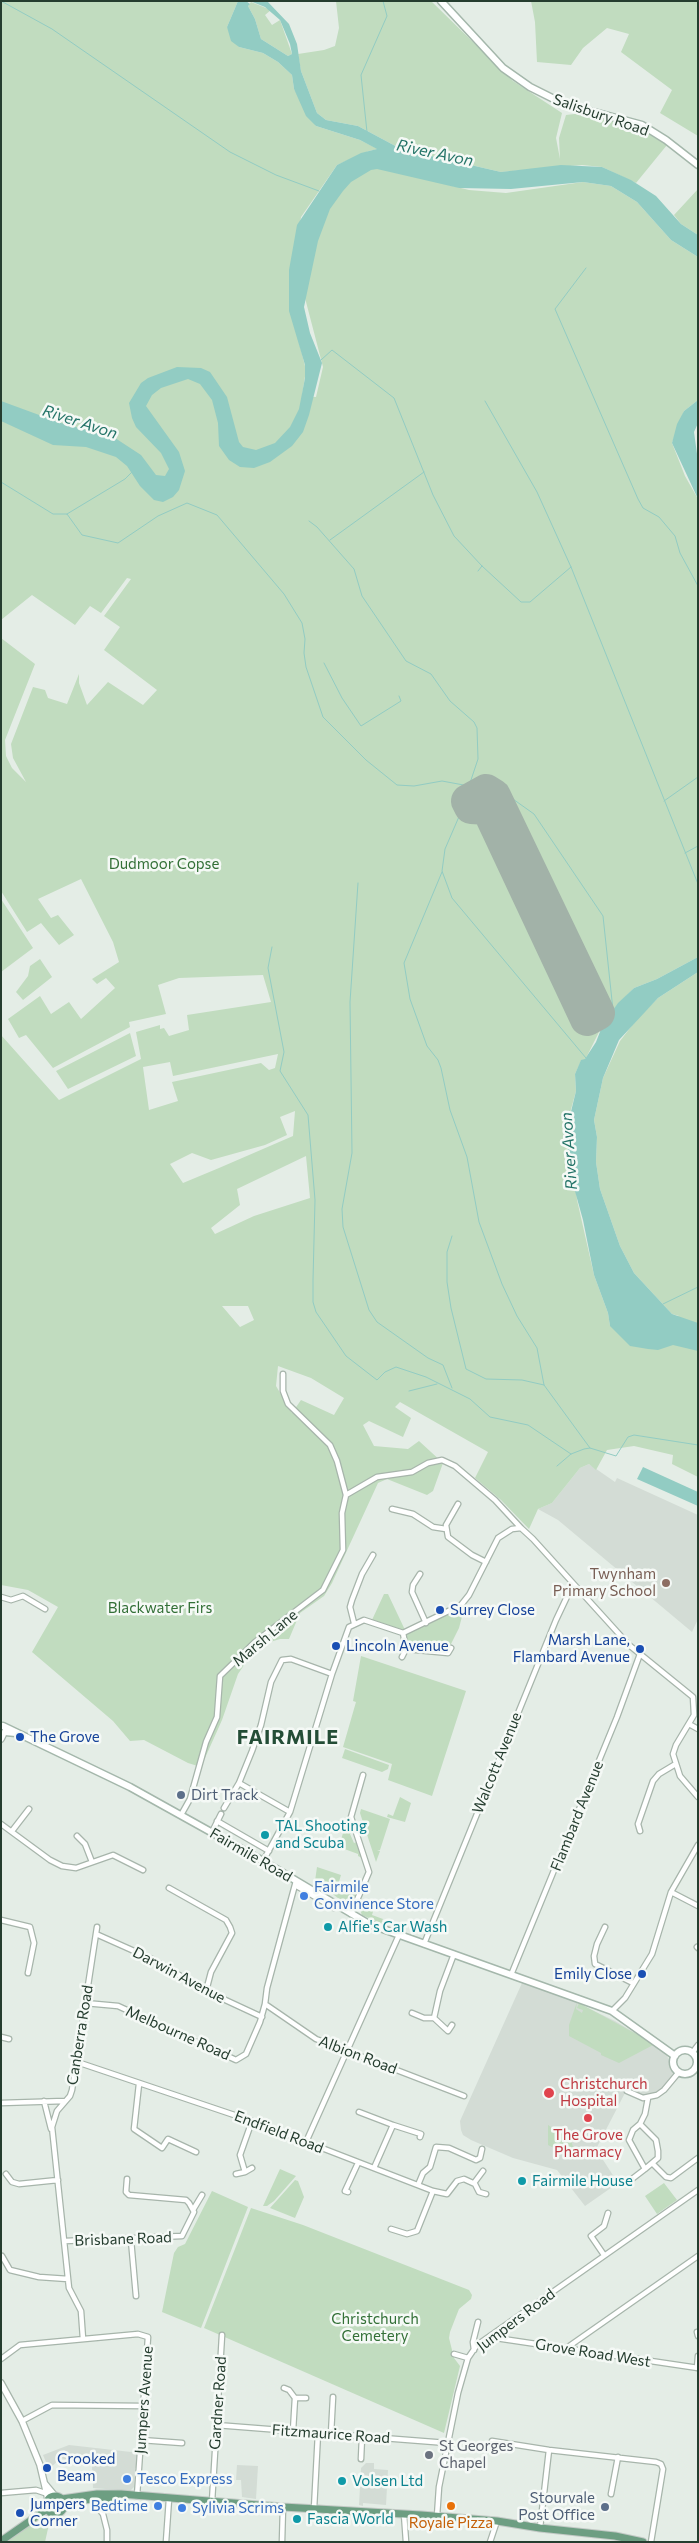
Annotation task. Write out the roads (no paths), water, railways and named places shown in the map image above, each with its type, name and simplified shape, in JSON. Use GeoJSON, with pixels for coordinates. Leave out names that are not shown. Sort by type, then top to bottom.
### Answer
{"type":"FeatureCollection","features":[{"type":"Feature","properties":{"kind":"main road","name":"Salisbury Road"},"geometry":{"type":"LineString","coordinates":[[441,1],[503,68],[530,87],[564,104],[642,125],[666,140],[698,165]]}},
{"type":"Feature","properties":{"kind":"main road","name":"Fairmile Road"},"geometry":{"type":"LineString","coordinates":[[2,1732],[20,1733],[130,1787],[263,1861],[296,1883],[370,1924],[510,1976],[612,2011],[675,2056]]}},
{"type":"Feature","properties":{"kind":"main road"},"geometry":{"type":"LineString","coordinates":[[683,2050],[692,2053],[696,2060],[696,2069],[687,2074],[679,2072],[674,2065],[675,2056],[683,2050]]}},
{"type":"Feature","properties":{"kind":"main road"},"geometry":{"type":"LineString","coordinates":[[47,2509],[47,2496],[137,2496],[497,2521],[643,2542]]}},
{"type":"Feature","properties":{"kind":"main road"},"geometry":{"type":"LineString","coordinates":[[58,2497],[63,2508]]}},
{"type":"Feature","properties":{"kind":"main road"},"geometry":{"type":"LineString","coordinates":[[47,2509],[55,2514],[75,2502],[95,2497]]}},
{"type":"Feature","properties":{"kind":"main road"},"geometry":{"type":"LineString","coordinates":[[1,2541],[47,2509]]}},
{"type":"Feature","properties":{"kind":"street","name":"Marsh Lane"},"geometry":{"type":"LineString","coordinates":[[181,1815],[190,1799],[206,1742],[217,1717],[220,1676],[255,1642],[323,1590],[343,1550],[342,1513],[346,1495],[337,1461],[330,1445],[288,1404],[283,1392],[283,1374]]}},
{"type":"Feature","properties":{"kind":"street"},"geometry":{"type":"LineString","coordinates":[[346,1495],[377,1478],[412,1472],[428,1463],[442,1460],[456,1466],[495,1500],[640,1654],[693,1697],[695,1709],[673,1754],[674,1764],[680,1776],[698,1796]]}},
{"type":"Feature","properties":{"kind":"street"},"geometry":{"type":"LineString","coordinates":[[458,1504],[448,1519],[446,1529],[450,1540],[486,1562]]}},
{"type":"Feature","properties":{"kind":"street"},"geometry":{"type":"LineString","coordinates":[[392,1509],[413,1514],[433,1527],[446,1529]]}},
{"type":"Feature","properties":{"kind":"street"},"geometry":{"type":"LineString","coordinates":[[263,1861],[290,1812],[346,1633],[354,1623],[368,1620],[403,1633],[463,1604],[500,1535],[512,1528],[521,1528]]}},
{"type":"Feature","properties":{"kind":"street"},"geometry":{"type":"LineString","coordinates":[[354,1623],[350,1606],[362,1574],[373,1555]]}},
{"type":"Feature","properties":{"kind":"street"},"geometry":{"type":"LineString","coordinates":[[420,1574],[412,1585],[412,1592],[426,1623]]}},
{"type":"Feature","properties":{"kind":"street","name":"Walcott Avenue"},"geometry":{"type":"LineString","coordinates":[[424,1944],[556,1620],[573,1584]]}},
{"type":"Feature","properties":{"kind":"street"},"geometry":{"type":"LineString","coordinates":[[1,1597],[11,1600],[23,1596],[45,1609]]}},
{"type":"Feature","properties":{"kind":"street"},"geometry":{"type":"LineString","coordinates":[[402,1657],[406,1649],[403,1633]]}},
{"type":"Feature","properties":{"kind":"street"},"geometry":{"type":"LineString","coordinates":[[406,1649],[448,1653],[450,1648]]}},
{"type":"Feature","properties":{"kind":"street","name":"Flambard Avenue"},"geometry":{"type":"LineString","coordinates":[[510,1976],[617,1717],[640,1654]]}},
{"type":"Feature","properties":{"kind":"street"},"geometry":{"type":"LineString","coordinates":[[224,1808],[239,1783],[261,1725],[276,1669],[282,1660],[292,1659],[332,1674]]}},
{"type":"Feature","properties":{"kind":"street"},"geometry":{"type":"LineString","coordinates":[[689,1724],[698,1729]]}},
{"type":"Feature","properties":{"kind":"street"},"geometry":{"type":"LineString","coordinates":[[640,1831],[638,1824],[653,1781],[659,1774],[674,1764]]}},
{"type":"Feature","properties":{"kind":"street"},"geometry":{"type":"LineString","coordinates":[[351,1914],[369,1872],[351,1817],[363,1776]]}},
{"type":"Feature","properties":{"kind":"street"},"geometry":{"type":"LineString","coordinates":[[239,1783],[290,1812]]}},
{"type":"Feature","properties":{"kind":"street"},"geometry":{"type":"LineString","coordinates":[[12,1831],[29,1809]]}},
{"type":"Feature","properties":{"kind":"street"},"geometry":{"type":"LineString","coordinates":[[212,1832],[221,1814]]}},
{"type":"Feature","properties":{"kind":"street","name":"Fairmile Road"},"geometry":{"type":"LineString","coordinates":[[217,1821],[269,1851]]}},
{"type":"Feature","properties":{"kind":"street"},"geometry":{"type":"LineString","coordinates":[[1,1824],[50,1860],[62,1866],[76,1868],[108,1856],[118,1856],[143,1870]]}},
{"type":"Feature","properties":{"kind":"street"},"geometry":{"type":"LineString","coordinates":[[77,1836],[85,1844],[92,1862]]}},
{"type":"Feature","properties":{"kind":"street"},"geometry":{"type":"LineString","coordinates":[[612,2011],[626,1998],[633,1983],[652,1954],[671,1892],[697,1847]]}},
{"type":"Feature","properties":{"kind":"street"},"geometry":{"type":"LineString","coordinates":[[265,2004],[267,1988],[296,1883]]}},
{"type":"Feature","properties":{"kind":"street"},"geometry":{"type":"LineString","coordinates":[[171,1891],[226,1920],[230,1927],[232,1933],[211,1972],[206,1991]]}},
{"type":"Feature","properties":{"kind":"street"},"geometry":{"type":"LineString","coordinates":[[671,1892],[698,1906]]}},
{"type":"Feature","properties":{"kind":"street"},"geometry":{"type":"LineString","coordinates":[[1,1920],[30,1927],[34,1943],[28,1973]]}},
{"type":"Feature","properties":{"kind":"street","name":"Canberra Road"},"geometry":{"type":"LineString","coordinates":[[53,2138],[54,2118],[70,2096],[77,2062],[97,1927]]}},
{"type":"Feature","properties":{"kind":"street"},"geometry":{"type":"LineString","coordinates":[[605,1927],[597,1944],[594,1956],[595,1964],[633,1983]]}},
{"type":"Feature","properties":{"kind":"street","name":"Darwin Avenue"},"geometry":{"type":"LineString","coordinates":[[96,1934],[152,1959],[206,1991],[262,2017]]}},
{"type":"Feature","properties":{"kind":"street"},"geometry":{"type":"LineString","coordinates":[[306,2142],[399,1934]]}},
{"type":"Feature","properties":{"kind":"street"},"geometry":{"type":"LineString","coordinates":[[434,2018],[440,1991],[454,1954]]}},
{"type":"Feature","properties":{"kind":"street","name":"Melbourne Road"},"geometry":{"type":"LineString","coordinates":[[86,2003],[118,2006],[236,2060],[246,2054],[262,2017],[265,2004]]}},
{"type":"Feature","properties":{"kind":"street","name":"Albion Road"},"geometry":{"type":"LineString","coordinates":[[265,2004],[316,2039],[464,2096]]}},
{"type":"Feature","properties":{"kind":"street"},"geometry":{"type":"LineString","coordinates":[[412,2014],[424,2018],[434,2018],[447,2033],[452,2025]]}},
{"type":"Feature","properties":{"kind":"street"},"geometry":{"type":"LineString","coordinates":[[1,2038],[9,2039]]}},
{"type":"Feature","properties":{"kind":"street"},"geometry":{"type":"LineString","coordinates":[[692,2053],[698,2045]]}},
{"type":"Feature","properties":{"kind":"street","name":"Endfield Road"},"geometry":{"type":"LineString","coordinates":[[77,2062],[252,2121],[433,2191]]}},
{"type":"Feature","properties":{"kind":"street"},"geometry":{"type":"LineString","coordinates":[[627,2091],[635,2096],[648,2098],[664,2090],[679,2072]]}},
{"type":"Feature","properties":{"kind":"street"},"geometry":{"type":"LineString","coordinates":[[139,2084],[134,2129],[162,2148],[168,2139],[196,2152]]}},
{"type":"Feature","properties":{"kind":"street"},"geometry":{"type":"LineString","coordinates":[[645,2169],[629,2140],[633,2130],[640,2124],[645,2114],[648,2098]]}},
{"type":"Feature","properties":{"kind":"street","name":"Canberra Road"},"geometry":{"type":"LineString","coordinates":[[44,2101],[53,2138],[68,2279],[71,2294],[81,2311],[83,2339]]}},
{"type":"Feature","properties":{"kind":"street"},"geometry":{"type":"LineString","coordinates":[[1,2103],[65,2101]]}},
{"type":"Feature","properties":{"kind":"street"},"geometry":{"type":"LineString","coordinates":[[360,2112],[420,2134],[420,2137]]}},
{"type":"Feature","properties":{"kind":"street"},"geometry":{"type":"LineString","coordinates":[[245,2172],[241,2150],[252,2121]]}},
{"type":"Feature","properties":{"kind":"street"},"geometry":{"type":"LineString","coordinates":[[632,2178],[653,2164],[658,2158],[658,2145],[649,2131],[640,2124]]}},
{"type":"Feature","properties":{"kind":"street"},"geometry":{"type":"LineString","coordinates":[[374,2168],[393,2125]]}},
{"type":"Feature","properties":{"kind":"street"},"geometry":{"type":"LineString","coordinates":[[432,2142],[436,2147],[449,2148],[476,2160],[480,2158],[482,2149]]}},
{"type":"Feature","properties":{"kind":"street"},"geometry":{"type":"LineString","coordinates":[[418,2185],[422,2173],[430,2167],[436,2147]]}},
{"type":"Feature","properties":{"kind":"street"},"geometry":{"type":"LineString","coordinates":[[653,2164],[666,2177],[671,2178],[698,2158]]}},
{"type":"Feature","properties":{"kind":"street"},"geometry":{"type":"LineString","coordinates":[[344,2191],[358,2163]]}},
{"type":"Feature","properties":{"kind":"street"},"geometry":{"type":"LineString","coordinates":[[236,2174],[252,2168]]}},
{"type":"Feature","properties":{"kind":"street"},"geometry":{"type":"LineString","coordinates":[[474,2184],[483,2171]]}},
{"type":"Feature","properties":{"kind":"street"},"geometry":{"type":"LineString","coordinates":[[6,2174],[12,2182],[19,2184],[58,2180]]}},
{"type":"Feature","properties":{"kind":"street"},"geometry":{"type":"LineString","coordinates":[[127,2179],[127,2194],[186,2200],[193,2210]]}},
{"type":"Feature","properties":{"kind":"street"},"geometry":{"type":"LineString","coordinates":[[391,2229],[407,2234],[417,2231],[433,2191],[447,2194],[460,2179],[474,2184],[479,2192],[486,2194]]}},
{"type":"Feature","properties":{"kind":"street","name":"Jumpers Road"},"geometry":{"type":"LineString","coordinates":[[437,2516],[439,2486],[447,2443],[468,2358],[474,2350],[489,2337],[698,2190]]}},
{"type":"Feature","properties":{"kind":"street","name":"Brisbane Road"},"geometry":{"type":"LineString","coordinates":[[65,2241],[131,2240],[182,2236],[193,2210],[202,2195]]}},
{"type":"Feature","properties":{"kind":"street"},"geometry":{"type":"LineString","coordinates":[[604,2255],[590,2236],[604,2226],[608,2213]]}},
{"type":"Feature","properties":{"kind":"street"},"geometry":{"type":"LineString","coordinates":[[131,2240],[136,2296]]}},
{"type":"Feature","properties":{"kind":"street"},"geometry":{"type":"LineString","coordinates":[[2,2256],[9,2272],[68,2279]]}},
{"type":"Feature","properties":{"kind":"street"},"geometry":{"type":"LineString","coordinates":[[565,2349],[698,2256]]}},
{"type":"Feature","properties":{"kind":"street"},"geometry":{"type":"LineString","coordinates":[[474,2350],[473,2342],[478,2322]]}},
{"type":"Feature","properties":{"kind":"street","name":"Jumpers Avenue"},"geometry":{"type":"LineString","coordinates":[[1,2359],[20,2345],[138,2334],[148,2337],[137,2496]]}},
{"type":"Feature","properties":{"kind":"street","name":"Gardner Road"},"geometry":{"type":"LineString","coordinates":[[212,2502],[222,2335]]}},
{"type":"Feature","properties":{"kind":"street","name":"Grove Road West"},"geometry":{"type":"LineString","coordinates":[[489,2337],[697,2368]]}},
{"type":"Feature","properties":{"kind":"street"},"geometry":{"type":"LineString","coordinates":[[454,2354],[468,2358]]}},
{"type":"Feature","properties":{"kind":"street"},"geometry":{"type":"LineString","coordinates":[[697,2368],[698,2356]]}},
{"type":"Feature","properties":{"kind":"street"},"geometry":{"type":"LineString","coordinates":[[1,2383],[22,2421],[47,2496]]}},
{"type":"Feature","properties":{"kind":"street"},"geometry":{"type":"LineString","coordinates":[[284,2388],[289,2390],[296,2398],[293,2431]]}},
{"type":"Feature","properties":{"kind":"street"},"geometry":{"type":"LineString","coordinates":[[330,2434],[333,2397]]}},
{"type":"Feature","properties":{"kind":"street"},"geometry":{"type":"LineString","coordinates":[[296,2398],[306,2398]]}},
{"type":"Feature","properties":{"kind":"street"},"geometry":{"type":"LineString","coordinates":[[22,2421],[52,2405],[143,2406]]}},
{"type":"Feature","properties":{"kind":"street","name":"Fitzmaurice Road"},"geometry":{"type":"LineString","coordinates":[[216,2426],[447,2443]]}},
{"type":"Feature","properties":{"kind":"street"},"geometry":{"type":"LineString","coordinates":[[314,2509],[318,2433]]}},
{"type":"Feature","properties":{"kind":"street"},"geometry":{"type":"LineString","coordinates":[[361,2459],[362,2436]]}},
{"type":"Feature","properties":{"kind":"street"},"geometry":{"type":"LineString","coordinates":[[141,2440],[182,2443]]}},
{"type":"Feature","properties":{"kind":"street"},"geometry":{"type":"LineString","coordinates":[[492,2441],[661,2464],[662,2469],[651,2542]]}},
{"type":"Feature","properties":{"kind":"street"},"geometry":{"type":"LineString","coordinates":[[540,2528],[549,2450]]}},
{"type":"Feature","properties":{"kind":"street"},"geometry":{"type":"LineString","coordinates":[[612,2494],[618,2457]]}},
{"type":"Feature","properties":{"kind":"street"},"geometry":{"type":"LineString","coordinates":[[44,2484],[58,2497]]}},
{"type":"Feature","properties":{"kind":"street"},"geometry":{"type":"LineString","coordinates":[[1,2493],[36,2490],[47,2496]]}},
{"type":"Feature","properties":{"kind":"street"},"geometry":{"type":"LineString","coordinates":[[95,2497],[102,2514]]}},
{"type":"Feature","properties":{"kind":"street"},"geometry":{"type":"LineString","coordinates":[[95,2497],[107,2530],[107,2542]]}},
{"type":"Feature","properties":{"kind":"street"},"geometry":{"type":"LineString","coordinates":[[166,2542],[169,2499]]}},
{"type":"Feature","properties":{"kind":"street"},"geometry":{"type":"LineString","coordinates":[[282,2542],[283,2507]]}},
{"type":"Feature","properties":{"kind":"street"},"geometry":{"type":"LineString","coordinates":[[404,2514],[406,2542]]}},
{"type":"Feature","properties":{"kind":"street"},"geometry":{"type":"LineString","coordinates":[[490,2542],[497,2521]]}},
{"type":"Feature","properties":{"kind":"water"},"geometry":{"type":"Polygon","coordinates":[[[238,1],[246,1],[250,4],[248,6],[255,19],[261,39],[288,56],[292,54],[290,44],[280,20],[265,7],[250,1],[267,1],[289,24],[297,44],[301,71],[317,113],[326,120],[358,126],[401,149],[501,172],[561,165],[602,167],[631,180],[656,196],[681,224],[698,235],[698,257],[671,240],[637,202],[611,186],[583,182],[511,189],[459,188],[377,169],[371,170],[351,182],[343,191],[330,209],[318,241],[304,307],[310,333],[322,363],[303,432],[292,446],[270,462],[254,468],[240,467],[229,460],[219,446],[218,423],[212,400],[200,384],[188,379],[161,388],[152,395],[146,406],[179,452],[185,471],[179,490],[173,497],[163,502],[154,500],[140,486],[127,466],[116,457],[86,447],[53,445],[1,421],[1,401],[61,423],[115,438],[141,455],[156,475],[165,476],[169,469],[161,453],[136,427],[129,403],[141,383],[148,378],[177,367],[201,368],[210,372],[227,397],[239,442],[243,447],[256,450],[275,443],[290,427],[299,409],[305,378],[305,365],[289,311],[289,270],[297,225],[337,165],[361,153],[377,149],[360,140],[316,126],[306,116],[294,89],[292,75],[278,62],[263,53],[239,47],[231,41],[227,27],[238,1]]]}},
{"type":"Feature","properties":{"kind":"water"},"geometry":{"type":"Polygon","coordinates":[[[698,400],[698,423],[694,432],[698,461],[698,499],[672,443],[677,424],[684,411],[698,400]]]}},
{"type":"Feature","properties":{"kind":"water","name":"River Avon"},"geometry":{"type":"Polygon","coordinates":[[[698,957],[698,972],[658,998],[619,1040],[603,1078],[594,1120],[597,1137],[596,1162],[600,1189],[620,1246],[634,1273],[672,1314],[698,1323],[698,1351],[673,1345],[658,1350],[648,1349],[630,1346],[610,1326],[608,1313],[594,1275],[583,1220],[568,1166],[568,1124],[576,1091],[575,1074],[581,1060],[585,1059],[596,1042],[603,1024],[618,1003],[634,988],[657,979],[698,957]]]}},
{"type":"Feature","properties":{"kind":"water"},"geometry":{"type":"Polygon","coordinates":[[[643,1467],[698,1492],[698,1506],[637,1479],[643,1467]]]}},
{"type":"Feature","properties":{"kind":"waterway"},"geometry":{"type":"LineString","coordinates":[[1,1],[52,29],[230,152],[276,175],[319,191]]}},
{"type":"Feature","properties":{"kind":"waterway"},"geometry":{"type":"LineString","coordinates":[[367,132],[361,75],[387,16],[383,1]]}},
{"type":"Feature","properties":{"kind":"waterway"},"geometry":{"type":"LineString","coordinates":[[586,268],[555,309],[638,499],[643,508],[659,517],[675,536],[680,553],[698,586]]}},
{"type":"Feature","properties":{"kind":"waterway"},"geometry":{"type":"LineString","coordinates":[[321,360],[332,350],[394,398],[433,495],[454,536],[482,566],[521,602],[530,602],[571,567]]}},
{"type":"Feature","properties":{"kind":"waterway"},"geometry":{"type":"LineString","coordinates":[[485,401],[537,492],[571,567],[698,884]]}},
{"type":"Feature","properties":{"kind":"waterway"},"geometry":{"type":"LineString","coordinates":[[67,514],[125,479],[132,472]]}},
{"type":"Feature","properties":{"kind":"waterway"},"geometry":{"type":"LineString","coordinates":[[330,540],[424,472]]}},
{"type":"Feature","properties":{"kind":"waterway"},"geometry":{"type":"LineString","coordinates":[[1,482],[53,514],[67,514],[82,535],[118,543],[158,516],[187,503],[217,515],[284,594],[302,623],[305,639],[306,667],[323,717],[366,760],[397,785],[414,786],[442,781],[469,786]]}},
{"type":"Feature","properties":{"kind":"waterway"},"geometry":{"type":"LineString","coordinates":[[309,521],[317,527],[354,569],[362,596],[406,661],[431,674],[450,701],[474,722],[477,728],[478,759],[469,786],[474,793]]}},
{"type":"Feature","properties":{"kind":"waterway"},"geometry":{"type":"LineString","coordinates":[[478,571],[482,566]]}},
{"type":"Feature","properties":{"kind":"waterway"},"geometry":{"type":"LineString","coordinates":[[324,663],[342,698],[361,726],[401,701],[399,696]]}},
{"type":"Feature","properties":{"kind":"waterway"},"geometry":{"type":"LineString","coordinates":[[664,801],[698,777]]}},
{"type":"Feature","properties":{"kind":"waterway"},"geometry":{"type":"LineString","coordinates":[[586,1058],[452,898],[442,871],[445,849],[461,812],[474,793],[496,787],[534,814],[603,916],[613,1010]]}},
{"type":"Feature","properties":{"kind":"waterway"},"geometry":{"type":"LineString","coordinates":[[685,853],[698,846]]}},
{"type":"Feature","properties":{"kind":"waterway"},"geometry":{"type":"LineString","coordinates":[[442,872],[404,963],[410,999],[427,1046],[438,1060],[441,1068],[450,1110],[467,1157],[479,1222],[502,1284],[517,1316],[537,1348],[544,1385],[590,1448]]}},
{"type":"Feature","properties":{"kind":"waterway"},"geometry":{"type":"LineString","coordinates":[[358,883],[350,1002],[352,1153],[342,1209],[343,1227],[369,1310],[377,1322],[428,1358],[443,1365],[452,1388]]}},
{"type":"Feature","properties":{"kind":"waterway"},"geometry":{"type":"LineString","coordinates":[[272,947],[268,968],[284,1052],[280,1071],[308,1115],[315,1200],[313,1302],[316,1312],[346,1356],[377,1380],[385,1372],[396,1367],[426,1377],[470,1399],[490,1417],[528,1425],[571,1454]]}},
{"type":"Feature","properties":{"kind":"waterway"},"geometry":{"type":"LineString","coordinates":[[452,1236],[447,1252],[447,1282],[451,1308],[466,1369],[486,1379],[522,1380],[544,1385]]}},
{"type":"Feature","properties":{"kind":"waterway"},"geometry":{"type":"LineString","coordinates":[[663,1304],[698,1287]]}},
{"type":"Feature","properties":{"kind":"waterway"},"geometry":{"type":"LineString","coordinates":[[409,1391],[437,1384]]}},
{"type":"Feature","properties":{"kind":"waterway"},"geometry":{"type":"LineString","coordinates":[[557,1466],[571,1454],[584,1449],[590,1448],[616,1456],[628,1437],[634,1435],[698,1445]]}},
{"type":"Feature","properties":{"kind":"place","name":"Twynham Primary School"},"geometry":{"type":"Point","coordinates":[666,1583]}},
{"type":"Feature","properties":{"kind":"place","name":"Surrey Close"},"geometry":{"type":"Point","coordinates":[440,1610]}},
{"type":"Feature","properties":{"kind":"place","name":"Lincoln Avenue"},"geometry":{"type":"Point","coordinates":[336,1646]}},
{"type":"Feature","properties":{"kind":"place","name":"Marsh Lane, Flambard Avenue"},"geometry":{"type":"Point","coordinates":[640,1649]}},
{"type":"Feature","properties":{"kind":"place","name":"The Grove"},"geometry":{"type":"Point","coordinates":[20,1737]}},
{"type":"Feature","properties":{"kind":"place","name":"Dirt Track"},"geometry":{"type":"Point","coordinates":[181,1795]}},
{"type":"Feature","properties":{"kind":"place","name":"TAL Shooting and Scuba"},"geometry":{"type":"Point","coordinates":[265,1835]}},
{"type":"Feature","properties":{"kind":"place","name":"Fairmile Convinence Store"},"geometry":{"type":"Point","coordinates":[304,1896]}},
{"type":"Feature","properties":{"kind":"place","name":"Alfie's Car Wash"},"geometry":{"type":"Point","coordinates":[328,1927]}},
{"type":"Feature","properties":{"kind":"place","name":"Emily Close"},"geometry":{"type":"Point","coordinates":[642,1974]}},
{"type":"Feature","properties":{"kind":"place","name":"Christchurch Hospital"},"geometry":{"type":"Point","coordinates":[549,2093]}},
{"type":"Feature","properties":{"kind":"place","name":"The Grove Pharmacy"},"geometry":{"type":"Point","coordinates":[588,2118]}},
{"type":"Feature","properties":{"kind":"place","name":"Fairmile House"},"geometry":{"type":"Point","coordinates":[522,2181]}},
{"type":"Feature","properties":{"kind":"place","name":"St Georges Chapel"},"geometry":{"type":"Point","coordinates":[429,2455]}},
{"type":"Feature","properties":{"kind":"place","name":"Crooked Beam"},"geometry":{"type":"Point","coordinates":[47,2468]}},
{"type":"Feature","properties":{"kind":"place","name":"Tesco Express"},"geometry":{"type":"Point","coordinates":[127,2479]}},
{"type":"Feature","properties":{"kind":"place","name":"Volsen Ltd"},"geometry":{"type":"Point","coordinates":[342,2481]}},
{"type":"Feature","properties":{"kind":"place","name":"Bedtime"},"geometry":{"type":"Point","coordinates":[158,2506]}},
{"type":"Feature","properties":{"kind":"place","name":"Royale Pizza"},"geometry":{"type":"Point","coordinates":[451,2506]}},
{"type":"Feature","properties":{"kind":"place","name":"Stourvale Post Office"},"geometry":{"type":"Point","coordinates":[605,2507]}},
{"type":"Feature","properties":{"kind":"place","name":"Sylivia Scrims"},"geometry":{"type":"Point","coordinates":[182,2508]}},
{"type":"Feature","properties":{"kind":"place","name":"Jumpers Corner"},"geometry":{"type":"Point","coordinates":[20,2513]}},
{"type":"Feature","properties":{"kind":"place","name":"Fascia World"},"geometry":{"type":"Point","coordinates":[297,2519]}},
{"type":"Feature","properties":{"kind":"district","name":"FAIRMILE"},"geometry":{"type":"Point","coordinates":[288,1737]}},
{"type":"Feature","properties":{"kind":"park label","name":"Dudmoor Copse"},"geometry":{"type":"Point","coordinates":[164,864]}},
{"type":"Feature","properties":{"kind":"park label","name":"Blackwater Firs"},"geometry":{"type":"Point","coordinates":[160,1608]}},
{"type":"Feature","properties":{"kind":"park label","name":"Christchurch Cemetery"},"geometry":{"type":"Point","coordinates":[375,2328]}}]}
